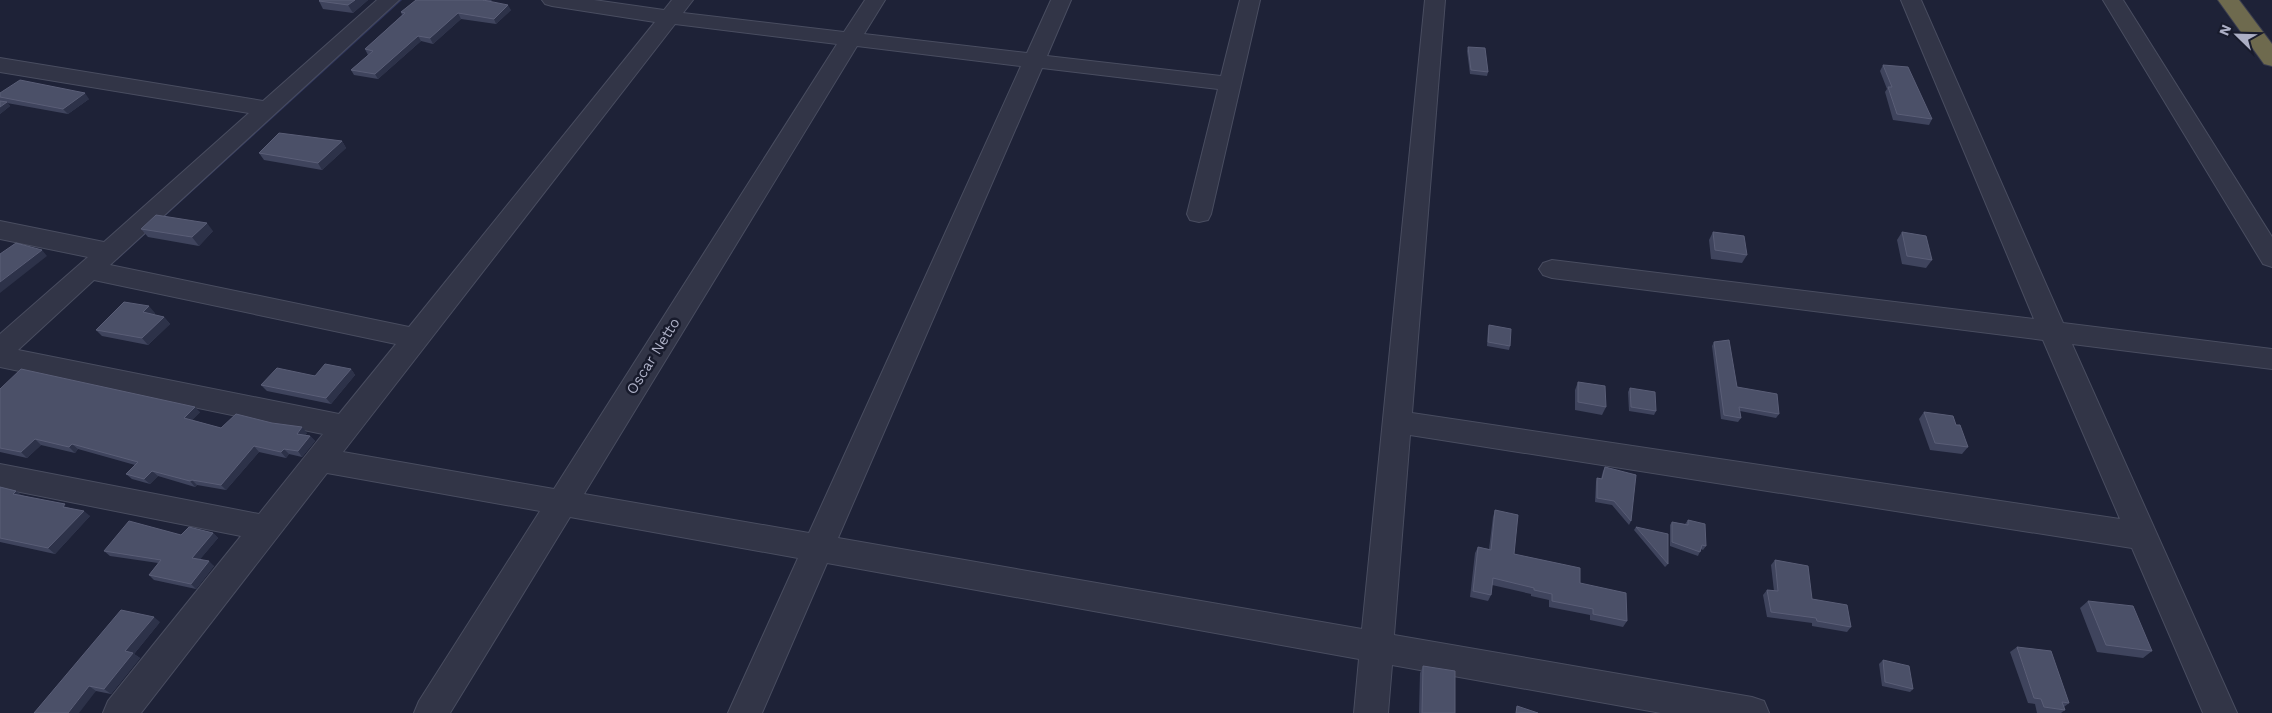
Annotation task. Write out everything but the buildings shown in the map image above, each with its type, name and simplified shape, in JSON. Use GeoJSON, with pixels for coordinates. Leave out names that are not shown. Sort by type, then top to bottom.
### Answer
{"type":"FeatureCollection","features":[{"type":"Feature","properties":{"kind":"highway"},"geometry":{"type":"LineString","coordinates":[[2228,0],[2272,59]]}},
{"type":"Feature","properties":{"kind":"street"},"geometry":{"type":"LineString","coordinates":[[0,350],[389,0]]}},
{"type":"Feature","properties":{"kind":"street"},"geometry":{"type":"LineString","coordinates":[[552,0],[676,8],[851,39],[1230,84]]}},
{"type":"Feature","properties":{"kind":"street","name":"Oscar Netto"},"geometry":{"type":"LineString","coordinates":[[431,713],[875,0]]}},
{"type":"Feature","properties":{"kind":"street"},"geometry":{"type":"LineString","coordinates":[[745,713],[1061,0]]}},
{"type":"Feature","properties":{"kind":"street"},"geometry":{"type":"LineString","coordinates":[[1199,214],[1250,0]]}},
{"type":"Feature","properties":{"kind":"street"},"geometry":{"type":"LineString","coordinates":[[1371,713],[1435,0]]}},
{"type":"Feature","properties":{"kind":"street"},"geometry":{"type":"LineString","coordinates":[[1912,0],[2220,713]]}},
{"type":"Feature","properties":{"kind":"street"},"geometry":{"type":"LineString","coordinates":[[2113,0],[2272,258]]}},
{"type":"Feature","properties":{"kind":"street"},"geometry":{"type":"LineString","coordinates":[[120,713],[676,8]]}},
{"type":"Feature","properties":{"kind":"street"},"geometry":{"type":"LineString","coordinates":[[0,65],[267,109]]}},
{"type":"Feature","properties":{"kind":"street"},"geometry":{"type":"LineString","coordinates":[[0,230],[109,252]]}},
{"type":"Feature","properties":{"kind":"street"},"geometry":{"type":"LineString","coordinates":[[1552,269],[2272,359]]}},
{"type":"Feature","properties":{"kind":"street"},"geometry":{"type":"LineString","coordinates":[[89,270],[416,338]]}},
{"type":"Feature","properties":{"kind":"street"},"geometry":{"type":"LineString","coordinates":[[0,357],[345,427]]}},
{"type":"Feature","properties":{"kind":"street"},"geometry":{"type":"LineString","coordinates":[[1397,422],[2142,536]]}},
{"type":"Feature","properties":{"kind":"street"},"geometry":{"type":"LineString","coordinates":[[320,460],[1752,713]]}},
{"type":"Feature","properties":{"kind":"street"},"geometry":{"type":"LineString","coordinates":[[0,476],[265,528]]}},
{"type":"Feature","properties":{"kind":"water"},"geometry":{"type":"Polygon","coordinates":[[[402,0],[117,260],[115,259],[402,0]]]}}]}
